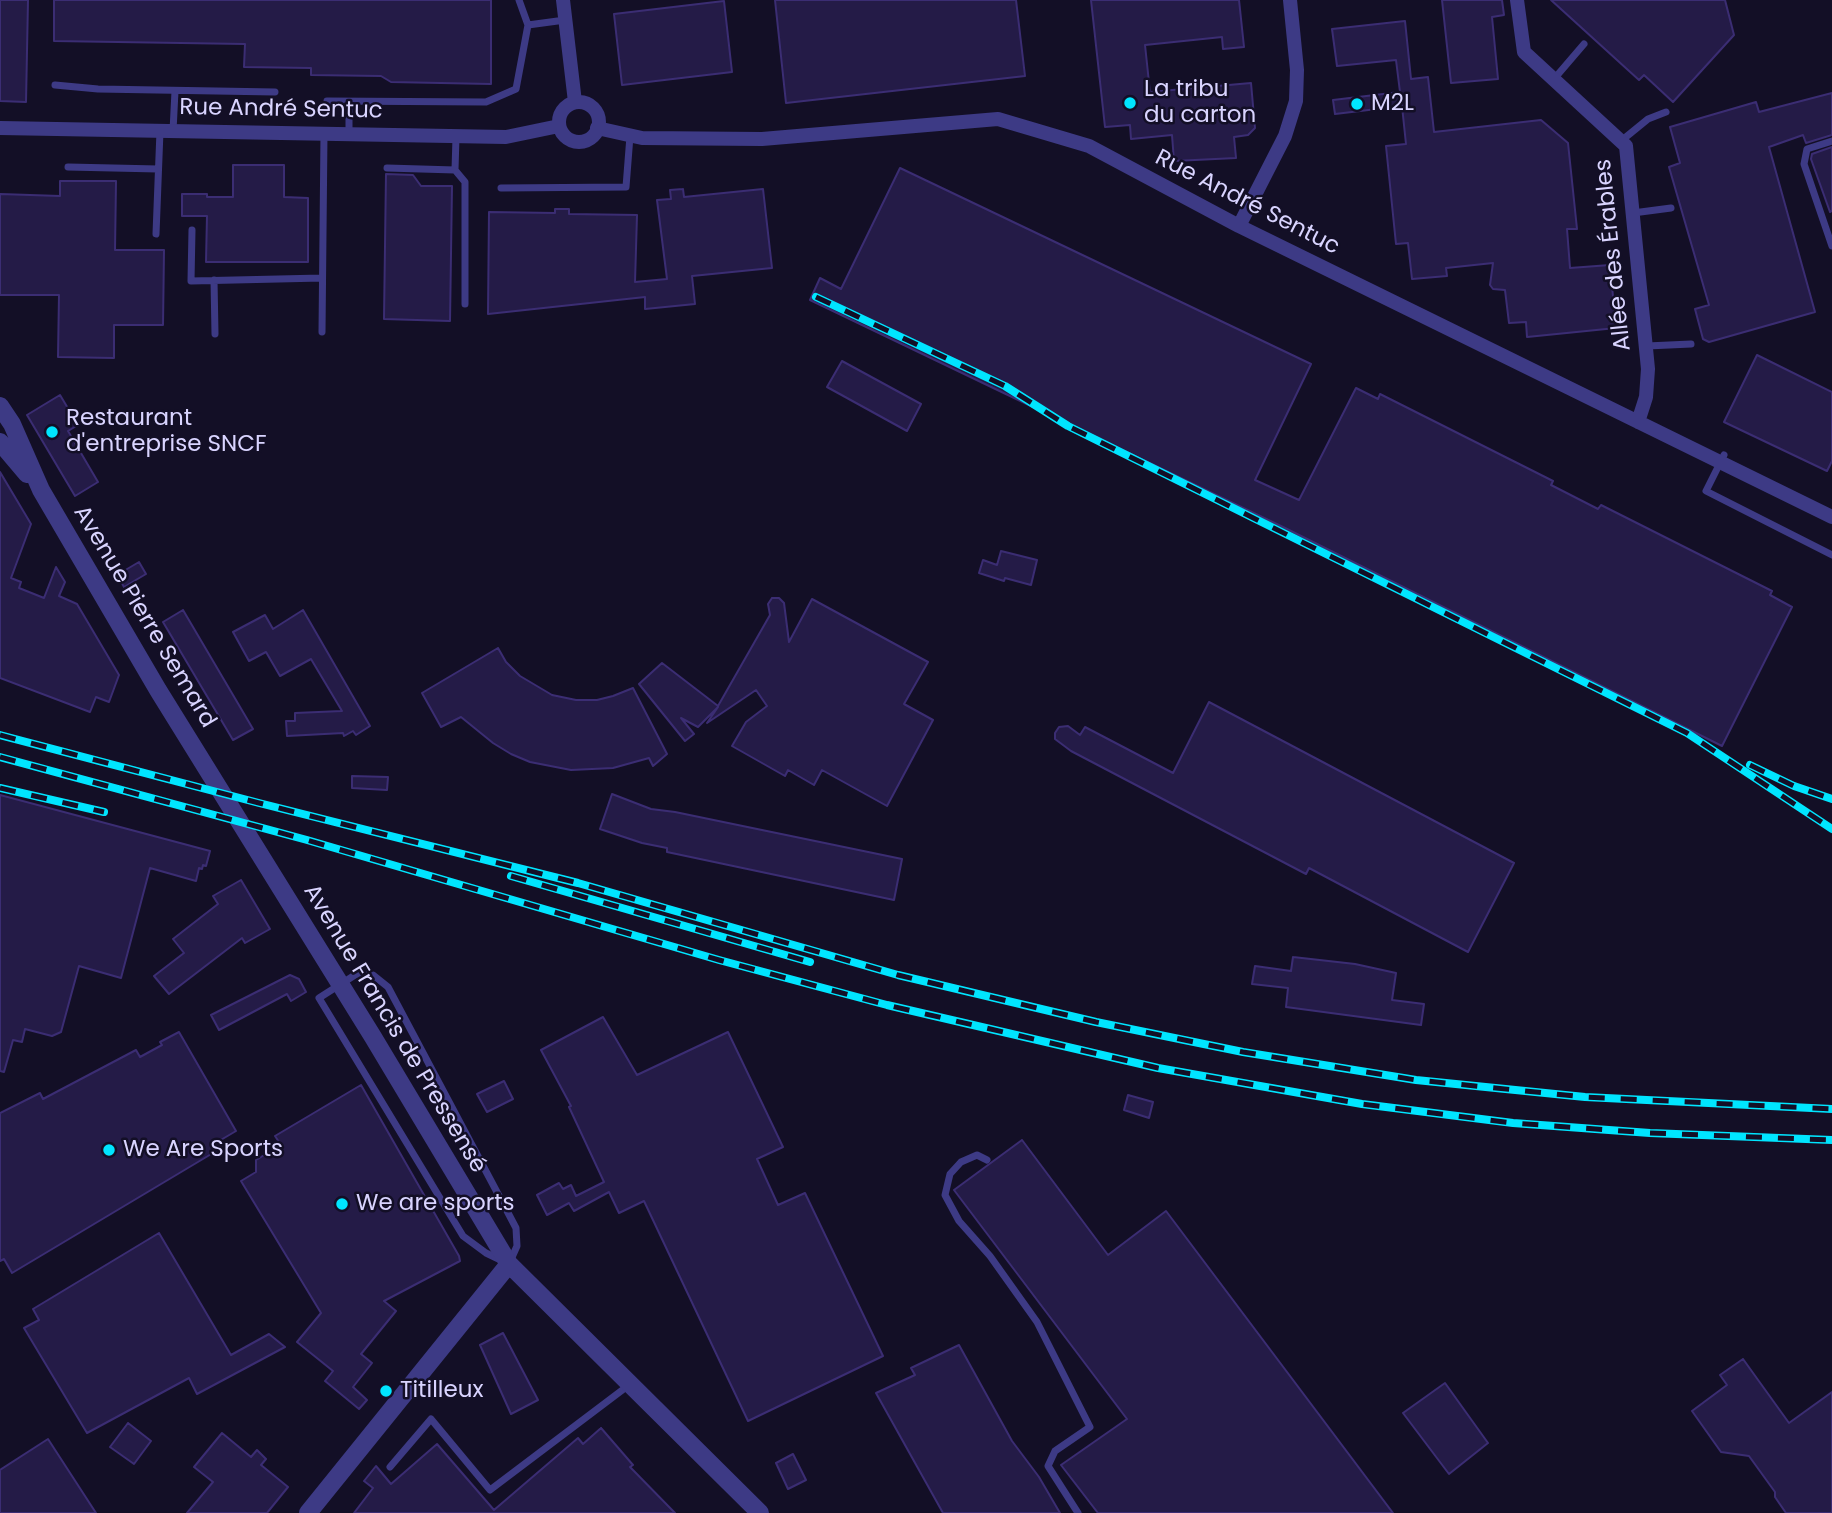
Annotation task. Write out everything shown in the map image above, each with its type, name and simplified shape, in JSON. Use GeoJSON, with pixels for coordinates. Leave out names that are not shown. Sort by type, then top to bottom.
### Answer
{"type":"FeatureCollection","features":[{"type":"Feature","properties":{"kind":"street"},"geometry":{"type":"LineString","coordinates":[[563,0],[575,102]]}},
{"type":"Feature","properties":{"kind":"street"},"geometry":{"type":"LineString","coordinates":[[1240,226],[1285,136],[1296,101],[1297,71],[1290,0]]}},
{"type":"Feature","properties":{"kind":"street","name":"Allée des Érables"},"geometry":{"type":"LineString","coordinates":[[1517,0],[1524,52],[1626,146],[1647,346],[1646,397],[1638,422]]}},
{"type":"Feature","properties":{"kind":"street"},"geometry":{"type":"LineString","coordinates":[[575,102],[587,103],[596,111],[597,128],[590,138],[578,141],[566,137],[559,126],[561,114],[569,104],[575,102]]}},
{"type":"Feature","properties":{"kind":"street","name":"Rue André Sentuc"},"geometry":{"type":"LineString","coordinates":[[597,128],[642,138],[762,139],[998,119],[1089,146],[1240,226],[1638,422],[1722,459],[1832,517]]}},
{"type":"Feature","properties":{"kind":"street","name":"Rue André Sentuc"},"geometry":{"type":"LineString","coordinates":[[0,128],[506,137],[559,126]]}},
{"type":"Feature","properties":{"kind":"street","name":"Avenue Pierre Semard"},"geometry":{"type":"LineString","coordinates":[[0,406],[12,424],[41,490],[207,768]]}},
{"type":"Feature","properties":{"kind":"street","name":"Avenue Pierre Semard"},"geometry":{"type":"LineString","coordinates":[[0,442],[41,490]]}},
{"type":"Feature","properties":{"kind":"street","name":"Avenue Francis de Pressensé"},"geometry":{"type":"LineString","coordinates":[[207,768],[509,1264],[760,1513]]}},
{"type":"Feature","properties":{"kind":"street"},"geometry":{"type":"LineString","coordinates":[[308,1513],[509,1264]]}},
{"type":"Feature","properties":{"kind":"lane"},"geometry":{"type":"LineString","coordinates":[[327,101],[486,102],[516,89],[528,25],[519,0]]}},
{"type":"Feature","properties":{"kind":"lane"},"geometry":{"type":"LineString","coordinates":[[528,25],[565,20]]}},
{"type":"Feature","properties":{"kind":"lane"},"geometry":{"type":"LineString","coordinates":[[1553,79],[1584,44]]}},
{"type":"Feature","properties":{"kind":"lane"},"geometry":{"type":"LineString","coordinates":[[55,85],[99,89],[275,92]]}},
{"type":"Feature","properties":{"kind":"lane"},"geometry":{"type":"LineString","coordinates":[[156,234],[158,169],[175,91]]}},
{"type":"Feature","properties":{"kind":"lane"},"geometry":{"type":"LineString","coordinates":[[349,102],[349,134]]}},
{"type":"Feature","properties":{"kind":"lane"},"geometry":{"type":"LineString","coordinates":[[1620,142],[1648,119],[1666,112]]}},
{"type":"Feature","properties":{"kind":"lane"},"geometry":{"type":"LineString","coordinates":[[322,332],[324,134]]}},
{"type":"Feature","properties":{"kind":"lane"},"geometry":{"type":"LineString","coordinates":[[501,188],[626,187],[630,135]]}},
{"type":"Feature","properties":{"kind":"lane"},"geometry":{"type":"LineString","coordinates":[[456,136],[455,170],[465,182],[465,304]]}},
{"type":"Feature","properties":{"kind":"lane"},"geometry":{"type":"LineString","coordinates":[[1832,141],[1807,149],[1804,164],[1832,246]]}},
{"type":"Feature","properties":{"kind":"lane"},"geometry":{"type":"LineString","coordinates":[[68,167],[158,169]]}},
{"type":"Feature","properties":{"kind":"lane"},"geometry":{"type":"LineString","coordinates":[[387,168],[455,170]]}},
{"type":"Feature","properties":{"kind":"lane"},"geometry":{"type":"LineString","coordinates":[[1633,213],[1671,208]]}},
{"type":"Feature","properties":{"kind":"lane"},"geometry":{"type":"LineString","coordinates":[[192,230],[191,281],[322,278]]}},
{"type":"Feature","properties":{"kind":"lane"},"geometry":{"type":"LineString","coordinates":[[214,280],[215,334]]}},
{"type":"Feature","properties":{"kind":"lane"},"geometry":{"type":"LineString","coordinates":[[1647,346],[1691,344]]}},
{"type":"Feature","properties":{"kind":"lane"},"geometry":{"type":"LineString","coordinates":[[1722,459],[1706,491],[1832,555]]}},
{"type":"Feature","properties":{"kind":"lane"},"geometry":{"type":"LineString","coordinates":[[355,975],[373,975],[388,987],[425,1056],[516,1228],[517,1246],[509,1264],[486,1253],[463,1236],[319,998],[355,975]]}},
{"type":"Feature","properties":{"kind":"lane"},"geometry":{"type":"LineString","coordinates":[[987,1160],[977,1155],[961,1162],[950,1174],[945,1195],[959,1221],[990,1256],[1037,1322],[1090,1427],[1055,1451],[1048,1466],[1078,1513]]}},
{"type":"Feature","properties":{"kind":"lane"},"geometry":{"type":"LineString","coordinates":[[390,1467],[430,1419],[490,1490],[630,1384]]}},
{"type":"Feature","properties":{"kind":"building"},"geometry":{"type":"Polygon","coordinates":[[[0,0],[28,0],[26,102],[0,101],[0,0]]]}},
{"type":"Feature","properties":{"kind":"building"},"geometry":{"type":"Polygon","coordinates":[[[54,0],[491,0],[491,84],[391,82],[381,76],[311,75],[311,68],[244,67],[245,44],[54,41],[54,0]]]}},
{"type":"Feature","properties":{"kind":"building"},"geometry":{"type":"Polygon","coordinates":[[[775,0],[1016,0],[1025,76],[786,103],[775,0]]]}},
{"type":"Feature","properties":{"kind":"building"},"geometry":{"type":"Polygon","coordinates":[[[1091,0],[1239,0],[1244,47],[1223,49],[1222,37],[1145,45],[1150,92],[1251,83],[1255,128],[1248,135],[1234,137],[1236,158],[1174,161],[1172,135],[1131,139],[1130,125],[1105,127],[1091,0]]]}},
{"type":"Feature","properties":{"kind":"building"},"geometry":{"type":"Polygon","coordinates":[[[1442,0],[1502,0],[1504,15],[1492,17],[1498,79],[1451,83],[1442,0]]]}},
{"type":"Feature","properties":{"kind":"building"},"geometry":{"type":"Polygon","coordinates":[[[1551,0],[1725,0],[1734,35],[1673,102],[1644,75],[1639,80],[1551,0]]]}},
{"type":"Feature","properties":{"kind":"building"},"geometry":{"type":"Polygon","coordinates":[[[724,1],[732,72],[622,85],[614,14],[724,1]]]}},
{"type":"Feature","properties":{"kind":"building"},"geometry":{"type":"Polygon","coordinates":[[[1405,21],[1411,79],[1428,77],[1434,132],[1541,120],[1568,143],[1577,229],[1567,229],[1570,268],[1610,265],[1616,328],[1527,337],[1526,322],[1509,323],[1505,290],[1493,289],[1490,285],[1493,263],[1446,268],[1447,276],[1412,279],[1408,243],[1396,244],[1386,146],[1406,144],[1402,106],[1335,114],[1333,100],[1400,92],[1396,60],[1337,66],[1332,29],[1405,21]]]}},
{"type":"Feature","properties":{"kind":"building"},"geometry":{"type":"Polygon","coordinates":[[[1832,93],[1832,135],[1806,143],[1803,135],[1769,147],[1815,312],[1709,342],[1703,339],[1695,309],[1709,305],[1669,167],[1680,163],[1670,127],[1756,102],[1759,112],[1832,93]]]}},
{"type":"Feature","properties":{"kind":"building"},"geometry":{"type":"Polygon","coordinates":[[[1832,147],[1830,212],[1811,159],[1812,154],[1832,147]]]}},
{"type":"Feature","properties":{"kind":"building"},"geometry":{"type":"Polygon","coordinates":[[[233,165],[284,165],[284,197],[308,198],[308,262],[206,262],[207,216],[182,216],[182,194],[233,197],[233,165]]]}},
{"type":"Feature","properties":{"kind":"building"},"geometry":{"type":"Polygon","coordinates":[[[900,168],[1311,364],[1255,480],[1299,500],[1356,388],[1378,399],[1380,394],[1553,481],[1551,485],[1598,509],[1601,505],[1772,591],[1770,595],[1792,607],[1722,746],[1285,528],[810,300],[820,278],[841,289],[900,168]]]}},
{"type":"Feature","properties":{"kind":"building"},"geometry":{"type":"Polygon","coordinates":[[[386,174],[413,175],[421,186],[452,186],[450,321],[384,319],[386,174]]]}},
{"type":"Feature","properties":{"kind":"building"},"geometry":{"type":"Polygon","coordinates":[[[60,181],[116,181],[115,250],[164,250],[163,325],[114,325],[114,358],[58,357],[59,295],[0,295],[0,194],[60,196],[60,181]]]}},
{"type":"Feature","properties":{"kind":"building"},"geometry":{"type":"Polygon","coordinates":[[[683,189],[684,197],[763,189],[772,268],[692,276],[695,304],[645,309],[645,297],[488,314],[489,212],[555,213],[555,209],[569,209],[569,214],[637,215],[635,282],[667,279],[657,200],[671,199],[670,190],[683,189]]]}},
{"type":"Feature","properties":{"kind":"building"},"geometry":{"type":"Polygon","coordinates":[[[1757,355],[1832,392],[1832,461],[1827,471],[1724,422],[1757,355]]]}},
{"type":"Feature","properties":{"kind":"building"},"geometry":{"type":"Polygon","coordinates":[[[842,361],[921,404],[907,431],[827,387],[842,361]]]}},
{"type":"Feature","properties":{"kind":"building"},"geometry":{"type":"Polygon","coordinates":[[[60,395],[78,425],[68,431],[98,482],[75,496],[27,415],[60,395]]]}},
{"type":"Feature","properties":{"kind":"building"},"geometry":{"type":"Polygon","coordinates":[[[0,472],[31,524],[11,578],[21,582],[19,588],[44,598],[56,567],[65,582],[59,596],[77,604],[119,675],[109,702],[96,697],[90,712],[0,678],[0,472]]]}},
{"type":"Feature","properties":{"kind":"building"},"geometry":{"type":"Polygon","coordinates":[[[1001,551],[1037,560],[1031,585],[1005,578],[1004,581],[979,573],[983,560],[997,565],[1001,551]]]}},
{"type":"Feature","properties":{"kind":"building"},"geometry":{"type":"Polygon","coordinates":[[[139,562],[146,574],[124,587],[117,575],[139,562]]]}},
{"type":"Feature","properties":{"kind":"building"},"geometry":{"type":"Polygon","coordinates":[[[772,598],[779,598],[784,603],[789,642],[812,599],[928,662],[904,704],[933,720],[887,806],[822,770],[814,785],[788,770],[785,776],[732,746],[746,722],[767,706],[756,690],[707,723],[718,707],[698,727],[681,718],[694,734],[685,741],[639,684],[662,663],[718,706],[770,615],[768,604],[772,598]]]}},
{"type":"Feature","properties":{"kind":"building"},"geometry":{"type":"Polygon","coordinates":[[[183,610],[253,729],[233,740],[163,622],[183,610]]]}},
{"type":"Feature","properties":{"kind":"building"},"geometry":{"type":"Polygon","coordinates":[[[303,610],[370,726],[356,735],[353,731],[344,736],[343,733],[287,736],[286,721],[295,721],[295,713],[342,711],[311,659],[280,676],[266,652],[249,661],[233,632],[265,615],[273,629],[303,610]]]}},
{"type":"Feature","properties":{"kind":"building"},"geometry":{"type":"Polygon","coordinates":[[[498,648],[506,662],[520,676],[552,695],[576,700],[597,700],[633,688],[667,754],[653,766],[649,758],[613,768],[571,770],[530,762],[511,754],[461,717],[441,727],[422,693],[498,648]]]}},
{"type":"Feature","properties":{"kind":"building"},"geometry":{"type":"Polygon","coordinates":[[[1209,702],[1514,863],[1468,952],[1309,868],[1306,874],[1071,751],[1055,739],[1059,727],[1068,726],[1080,735],[1085,727],[1173,773],[1209,702]]]}},
{"type":"Feature","properties":{"kind":"building"},"geometry":{"type":"Polygon","coordinates":[[[352,776],[388,777],[387,790],[352,788],[352,776]]]}},
{"type":"Feature","properties":{"kind":"building"},"geometry":{"type":"Polygon","coordinates":[[[612,794],[651,809],[902,859],[894,900],[667,852],[667,848],[600,829],[612,794]]]}},
{"type":"Feature","properties":{"kind":"building"},"geometry":{"type":"Polygon","coordinates":[[[0,795],[210,851],[206,866],[199,868],[196,881],[150,868],[121,978],[79,966],[61,1032],[52,1036],[25,1029],[22,1042],[13,1040],[4,1072],[0,1071],[0,795]]]}},
{"type":"Feature","properties":{"kind":"building"},"geometry":{"type":"Polygon","coordinates":[[[241,880],[270,929],[245,943],[242,938],[169,994],[154,976],[184,953],[173,939],[218,904],[213,896],[241,880]]]}},
{"type":"Feature","properties":{"kind":"building"},"geometry":{"type":"Polygon","coordinates":[[[1293,957],[1355,964],[1396,973],[1392,1000],[1424,1004],[1421,1025],[1286,1007],[1288,988],[1252,984],[1255,966],[1291,971],[1293,957]]]}},
{"type":"Feature","properties":{"kind":"building"},"geometry":{"type":"Polygon","coordinates":[[[290,975],[299,979],[306,992],[291,1001],[287,994],[219,1030],[211,1015],[290,975]]]}},
{"type":"Feature","properties":{"kind":"building"},"geometry":{"type":"Polygon","coordinates":[[[603,1017],[637,1075],[728,1032],[783,1147],[757,1159],[778,1205],[805,1193],[883,1356],[748,1421],[644,1201],[619,1213],[609,1192],[574,1211],[569,1203],[547,1215],[537,1195],[559,1183],[563,1189],[571,1185],[576,1196],[604,1182],[569,1107],[571,1106],[541,1050],[603,1017]]]}},
{"type":"Feature","properties":{"kind":"building","name":"We Are Sports"},"geometry":{"type":"Polygon","coordinates":[[[179,1032],[236,1131],[219,1141],[223,1147],[12,1273],[4,1259],[0,1261],[0,1113],[40,1093],[43,1099],[136,1050],[140,1057],[179,1032]]]}},
{"type":"Feature","properties":{"kind":"building"},"geometry":{"type":"Polygon","coordinates":[[[504,1081],[513,1099],[487,1112],[477,1094],[504,1081]]]}},
{"type":"Feature","properties":{"kind":"building","name":"We are sports"},"geometry":{"type":"Polygon","coordinates":[[[361,1085],[460,1261],[384,1301],[396,1311],[361,1354],[372,1363],[353,1387],[367,1400],[359,1409],[325,1381],[333,1371],[297,1342],[321,1313],[241,1181],[256,1172],[256,1160],[281,1145],[275,1136],[361,1085]]]}},
{"type":"Feature","properties":{"kind":"building"},"geometry":{"type":"Polygon","coordinates":[[[1128,1095],[1153,1102],[1149,1118],[1124,1110],[1128,1095]]]}},
{"type":"Feature","properties":{"kind":"building"},"geometry":{"type":"Polygon","coordinates":[[[1022,1140],[1108,1255],[1166,1211],[1393,1513],[1098,1513],[1061,1465],[1127,1419],[954,1190],[1022,1140]]]}},
{"type":"Feature","properties":{"kind":"building"},"geometry":{"type":"Polygon","coordinates":[[[159,1233],[231,1355],[269,1334],[285,1347],[197,1394],[189,1378],[87,1433],[24,1328],[39,1320],[33,1309],[159,1233]]]}},
{"type":"Feature","properties":{"kind":"building"},"geometry":{"type":"Polygon","coordinates":[[[503,1333],[538,1400],[511,1414],[480,1345],[503,1333]]]}},
{"type":"Feature","properties":{"kind":"building"},"geometry":{"type":"Polygon","coordinates":[[[959,1345],[1012,1441],[1039,1477],[1060,1513],[943,1513],[876,1393],[915,1375],[911,1368],[959,1345]]]}},
{"type":"Feature","properties":{"kind":"building"},"geometry":{"type":"Polygon","coordinates":[[[1743,1359],[1789,1423],[1832,1392],[1832,1513],[1786,1513],[1775,1497],[1775,1492],[1749,1456],[1721,1452],[1692,1411],[1727,1385],[1720,1375],[1743,1359]]]}},
{"type":"Feature","properties":{"kind":"building"},"geometry":{"type":"Polygon","coordinates":[[[1445,1383],[1488,1443],[1449,1474],[1403,1413],[1445,1383]]]}},
{"type":"Feature","properties":{"kind":"building"},"geometry":{"type":"Polygon","coordinates":[[[128,1423],[151,1441],[134,1464],[110,1447],[128,1423]]]}},
{"type":"Feature","properties":{"kind":"building"},"geometry":{"type":"Polygon","coordinates":[[[601,1428],[633,1465],[630,1467],[675,1513],[354,1513],[373,1488],[364,1481],[376,1466],[391,1484],[437,1444],[494,1510],[578,1438],[583,1444],[601,1428]]]}},
{"type":"Feature","properties":{"kind":"building"},"geometry":{"type":"Polygon","coordinates":[[[222,1433],[251,1457],[257,1450],[266,1459],[261,1465],[288,1487],[267,1513],[187,1513],[213,1482],[194,1467],[222,1433]]]}},
{"type":"Feature","properties":{"kind":"building"},"geometry":{"type":"Polygon","coordinates":[[[48,1439],[96,1513],[0,1513],[0,1470],[48,1439]]]}},
{"type":"Feature","properties":{"kind":"building"},"geometry":{"type":"Polygon","coordinates":[[[793,1454],[806,1480],[788,1489],[776,1463],[793,1454]]]}},
{"type":"Feature","properties":{"kind":"railway"},"geometry":{"type":"LineString","coordinates":[[816,297],[1005,386],[1068,426],[1687,733],[1832,829]]}},
{"type":"Feature","properties":{"kind":"railway"},"geometry":{"type":"LineString","coordinates":[[0,735],[578,883],[898,975],[1096,1022],[1243,1052],[1416,1080],[1585,1097],[1832,1109]]}},
{"type":"Feature","properties":{"kind":"railway"},"geometry":{"type":"LineString","coordinates":[[0,757],[307,840],[719,960],[887,1005],[1158,1068],[1362,1104],[1513,1123],[1650,1133],[1832,1140]]}},
{"type":"Feature","properties":{"kind":"railway"},"geometry":{"type":"LineString","coordinates":[[1750,765],[1794,786],[1832,799]]}},
{"type":"Feature","properties":{"kind":"railway"},"geometry":{"type":"LineString","coordinates":[[0,788],[104,812]]}},
{"type":"Feature","properties":{"kind":"railway"},"geometry":{"type":"LineString","coordinates":[[511,876],[810,962]]}},
{"type":"Feature","properties":{"kind":"place","name":"La tribu du carton"},"geometry":{"type":"Point","coordinates":[1130,103]}},
{"type":"Feature","properties":{"kind":"place","name":"M2L"},"geometry":{"type":"Point","coordinates":[1357,104]}},
{"type":"Feature","properties":{"kind":"place","name":"Restaurant d'entreprise SNCF"},"geometry":{"type":"Point","coordinates":[52,432]}},
{"type":"Feature","properties":{"kind":"place","name":"We Are Sports"},"geometry":{"type":"Point","coordinates":[109,1150]}},
{"type":"Feature","properties":{"kind":"place","name":"We are sports"},"geometry":{"type":"Point","coordinates":[342,1204]}},
{"type":"Feature","properties":{"kind":"place","name":"Titilleux"},"geometry":{"type":"Point","coordinates":[386,1391]}}]}
